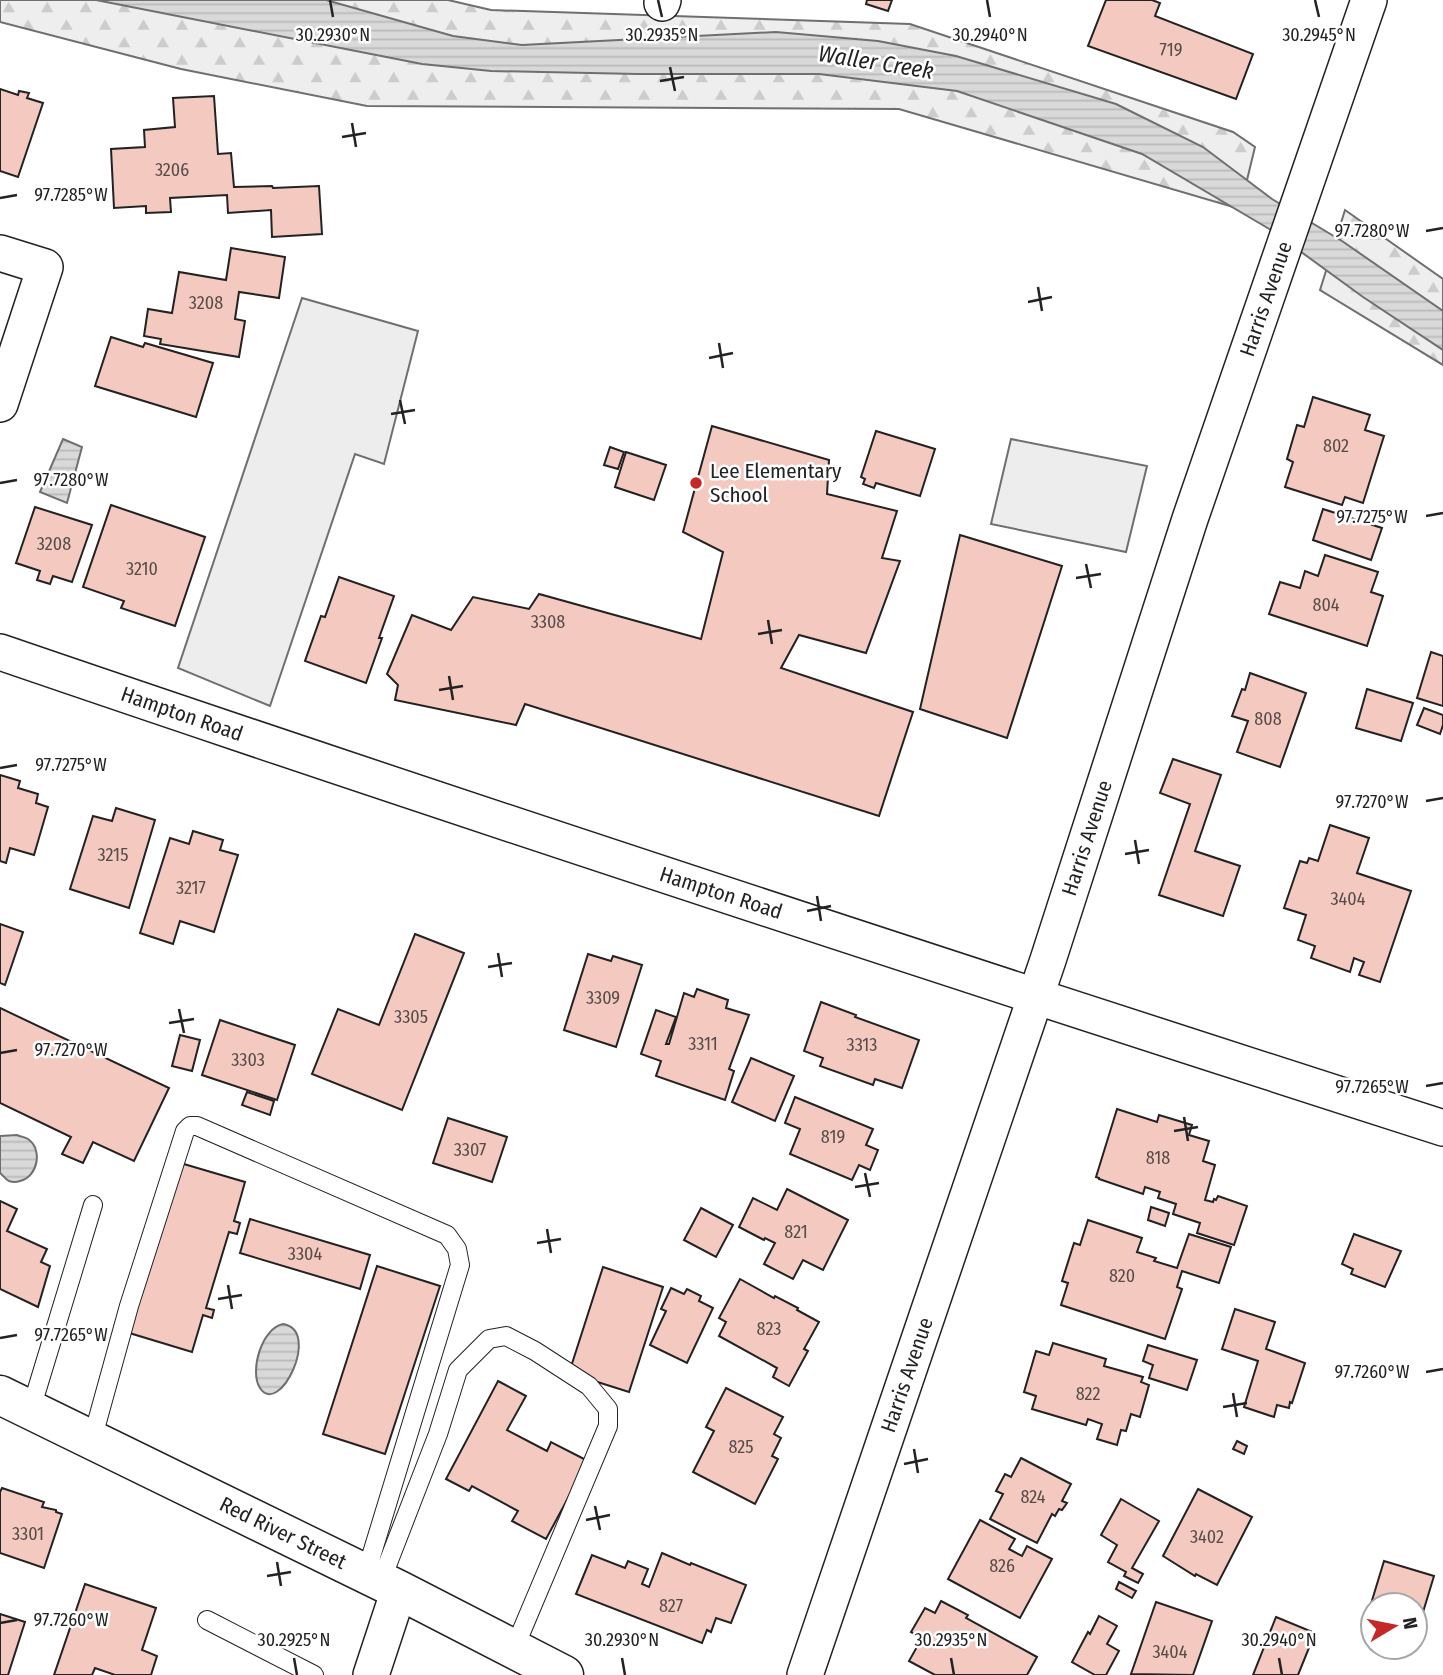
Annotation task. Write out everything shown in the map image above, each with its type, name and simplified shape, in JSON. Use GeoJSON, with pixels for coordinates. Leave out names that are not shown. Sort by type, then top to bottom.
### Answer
{"type":"FeatureCollection","features":[{"type":"Feature","properties":{"kind":"main road","name":"Red River Street"},"geometry":{"type":"LineString","coordinates":[[15,1402],[382,1581],[564,1675]]}},
{"type":"Feature","properties":{"kind":"street","name":"Harris Avenue"},"geometry":{"type":"LineString","coordinates":[[804,1675],[1035,997],[1190,519],[1369,0]]}},
{"type":"Feature","properties":{"kind":"street"},"geometry":{"type":"LineString","coordinates":[[0,253],[45,267],[0,404]]}},
{"type":"Feature","properties":{"kind":"street","name":"Hampton Road"},"geometry":{"type":"LineString","coordinates":[[0,652],[1035,997],[1443,1128]]}},
{"type":"Feature","properties":{"kind":"street"},"geometry":{"type":"LineString","coordinates":[[371,1675],[382,1581]]}},
{"type":"Feature","properties":{"kind":"lane"},"geometry":{"type":"LineString","coordinates":[[92,1440],[133,1293],[184,1131],[190,1126],[197,1126],[447,1235],[457,1249],[460,1265],[382,1581]]}},
{"type":"Feature","properties":{"kind":"lane"},"geometry":{"type":"LineString","coordinates":[[15,1402],[93,1205]]}},
{"type":"Feature","properties":{"kind":"lane"},"geometry":{"type":"LineString","coordinates":[[382,1581],[438,1434],[458,1370],[489,1339],[506,1336],[535,1351],[589,1386],[608,1409],[608,1426],[514,1649]]}},
{"type":"Feature","properties":{"kind":"lane"},"geometry":{"type":"LineString","coordinates":[[207,1619],[314,1675]]}},
{"type":"Feature","properties":{"kind":"green space"},"geometry":{"type":"Polygon","coordinates":[[[0,0],[448,0],[491,10],[910,24],[1233,132],[1255,147],[1240,209],[899,109],[367,106],[181,69],[0,22],[0,0]]]}},
{"type":"Feature","properties":{"kind":"green space"},"geometry":{"type":"Polygon","coordinates":[[[1345,210],[1443,279],[1443,365],[1320,290],[1345,210]]]}},
{"type":"Feature","properties":{"kind":"shaded area"},"geometry":{"type":"Polygon","coordinates":[[[302,298],[418,331],[384,464],[355,454],[270,706],[178,668],[302,298]]]}},
{"type":"Feature","properties":{"kind":"shaded area"},"geometry":{"type":"Polygon","coordinates":[[[1011,439],[1147,466],[1126,552],[991,524],[1011,439]]]}},
{"type":"Feature","properties":{"kind":"water","name":"Waller Creek"},"geometry":{"type":"Polygon","coordinates":[[[96,0],[326,0],[453,36],[522,45],[776,32],[878,41],[956,56],[1116,104],[1203,147],[1272,199],[1342,241],[1443,311],[1443,350],[1363,297],[1271,230],[1142,154],[957,91],[819,74],[491,71],[422,64],[96,0]]]}},
{"type":"Feature","properties":{"kind":"water"},"geometry":{"type":"Polygon","coordinates":[[[63,439],[82,447],[67,503],[40,492],[63,439]]]}},
{"type":"Feature","properties":{"kind":"water"},"geometry":{"type":"Polygon","coordinates":[[[17,1135],[27,1138],[33,1144],[37,1156],[31,1174],[12,1182],[0,1173],[0,1136],[17,1135]]]}},
{"type":"Feature","properties":{"kind":"water"},"geometry":{"type":"Polygon","coordinates":[[[283,1324],[294,1330],[299,1341],[298,1355],[286,1383],[277,1392],[268,1394],[260,1388],[257,1381],[257,1361],[269,1333],[283,1324]]]}},
{"type":"Feature","properties":{"kind":"building"},"geometry":{"type":"Polygon","coordinates":[[[867,0],[892,0],[888,11],[866,4],[867,0]]]}},
{"type":"Feature","properties":{"kind":"building"},"geometry":{"type":"Polygon","coordinates":[[[1106,0],[1152,0],[1160,3],[1155,16],[1253,54],[1236,99],[1088,46],[1106,0]]]}},
{"type":"Feature","properties":{"kind":"building"},"geometry":{"type":"Polygon","coordinates":[[[0,89],[18,95],[19,91],[29,93],[27,98],[43,103],[18,177],[0,171],[0,89]]]}},
{"type":"Feature","properties":{"kind":"building"},"geometry":{"type":"Polygon","coordinates":[[[214,96],[218,154],[231,153],[234,187],[319,186],[322,234],[272,237],[271,210],[228,213],[227,195],[170,198],[171,212],[146,213],[146,206],[114,208],[111,149],[145,147],[144,130],[175,127],[173,98],[214,96]]]}},
{"type":"Feature","properties":{"kind":"building"},"geometry":{"type":"Polygon","coordinates":[[[231,248],[285,257],[279,298],[239,292],[235,319],[245,321],[239,357],[160,344],[161,339],[144,336],[148,309],[172,313],[179,272],[226,280],[231,248]]]}},
{"type":"Feature","properties":{"kind":"building"},"geometry":{"type":"Polygon","coordinates":[[[111,337],[143,347],[145,343],[213,363],[196,417],[95,386],[111,337]]]}},
{"type":"Feature","properties":{"kind":"building"},"geometry":{"type":"Polygon","coordinates":[[[1313,397],[1370,415],[1365,430],[1384,436],[1363,503],[1345,497],[1342,505],[1285,487],[1293,462],[1287,459],[1297,425],[1304,427],[1313,397]]]}},
{"type":"Feature","properties":{"kind":"building"},"geometry":{"type":"Polygon","coordinates":[[[712,426],[829,460],[827,494],[897,511],[882,558],[900,561],[866,653],[799,635],[781,668],[913,712],[879,816],[525,704],[516,725],[395,700],[398,685],[387,674],[412,615],[451,630],[473,597],[529,609],[539,594],[701,639],[723,552],[683,532],[712,426]]]}},
{"type":"Feature","properties":{"kind":"building"},"geometry":{"type":"Polygon","coordinates":[[[876,431],[935,449],[920,496],[876,483],[874,488],[863,484],[865,479],[861,477],[876,431]]]}},
{"type":"Feature","properties":{"kind":"building"},"geometry":{"type":"Polygon","coordinates":[[[610,447],[624,452],[618,469],[604,465],[610,447]]]}},
{"type":"Feature","properties":{"kind":"building"},"geometry":{"type":"Polygon","coordinates":[[[626,452],[666,465],[654,500],[615,487],[626,452]]]}},
{"type":"Feature","properties":{"kind":"building"},"geometry":{"type":"Polygon","coordinates":[[[111,505],[205,537],[175,626],[121,608],[124,601],[83,587],[111,505]]]}},
{"type":"Feature","properties":{"kind":"building"},"geometry":{"type":"Polygon","coordinates":[[[35,507],[92,525],[72,582],[53,576],[50,584],[37,580],[40,571],[16,563],[35,507]]]}},
{"type":"Feature","properties":{"kind":"building"},"geometry":{"type":"Polygon","coordinates":[[[1323,509],[1382,528],[1371,560],[1313,540],[1323,509]]]}},
{"type":"Feature","properties":{"kind":"building"},"geometry":{"type":"Polygon","coordinates":[[[960,535],[1062,566],[1007,738],[920,709],[960,535]]]}},
{"type":"Feature","properties":{"kind":"building"},"geometry":{"type":"Polygon","coordinates":[[[1325,555],[1378,572],[1371,592],[1383,596],[1367,646],[1269,614],[1280,582],[1300,588],[1305,571],[1318,576],[1325,555]]]}},
{"type":"Feature","properties":{"kind":"building"},"geometry":{"type":"Polygon","coordinates":[[[339,577],[394,596],[366,683],[305,661],[339,577]]]}},
{"type":"Feature","properties":{"kind":"building"},"geometry":{"type":"Polygon","coordinates":[[[1431,652],[1443,656],[1443,706],[1417,698],[1431,652]]]}},
{"type":"Feature","properties":{"kind":"building"},"geometry":{"type":"Polygon","coordinates":[[[1250,673],[1306,693],[1280,767],[1237,752],[1248,721],[1232,716],[1250,673]]]}},
{"type":"Feature","properties":{"kind":"building"},"geometry":{"type":"Polygon","coordinates":[[[1367,689],[1413,703],[1401,741],[1356,728],[1367,689]]]}},
{"type":"Feature","properties":{"kind":"building"},"geometry":{"type":"Polygon","coordinates":[[[1424,708],[1443,715],[1440,734],[1417,725],[1424,708]]]}},
{"type":"Feature","properties":{"kind":"building"},"geometry":{"type":"Polygon","coordinates":[[[1173,759],[1221,775],[1195,851],[1240,866],[1223,916],[1159,895],[1190,804],[1160,793],[1173,759]]]}},
{"type":"Feature","properties":{"kind":"building"},"geometry":{"type":"Polygon","coordinates":[[[0,775],[20,781],[18,788],[38,794],[36,803],[48,807],[34,855],[10,848],[6,863],[0,861],[0,775]]]}},
{"type":"Feature","properties":{"kind":"building"},"geometry":{"type":"Polygon","coordinates":[[[116,808],[155,820],[129,908],[70,889],[93,816],[112,821],[116,808]]]}},
{"type":"Feature","properties":{"kind":"building"},"geometry":{"type":"Polygon","coordinates":[[[1330,825],[1369,838],[1357,873],[1411,891],[1380,982],[1359,975],[1364,962],[1354,958],[1350,972],[1311,958],[1315,946],[1298,940],[1306,915],[1284,908],[1300,861],[1307,863],[1309,858],[1318,861],[1330,825]]]}},
{"type":"Feature","properties":{"kind":"building"},"geometry":{"type":"Polygon","coordinates":[[[193,831],[223,840],[220,850],[238,855],[214,932],[180,921],[173,944],[140,933],[170,838],[189,844],[193,831]]]}},
{"type":"Feature","properties":{"kind":"building"},"geometry":{"type":"Polygon","coordinates":[[[0,924],[23,932],[5,985],[0,983],[0,924]]]}},
{"type":"Feature","properties":{"kind":"building"},"geometry":{"type":"Polygon","coordinates":[[[415,934],[464,953],[402,1110],[312,1074],[338,1009],[379,1025],[415,934]]]}},
{"type":"Feature","properties":{"kind":"building"},"geometry":{"type":"Polygon","coordinates":[[[588,954],[611,961],[613,956],[642,965],[616,1047],[564,1030],[588,954]]]}},
{"type":"Feature","properties":{"kind":"building"},"geometry":{"type":"Polygon","coordinates":[[[697,989],[728,1000],[726,1008],[749,1015],[729,1069],[734,1071],[725,1100],[656,1076],[661,1061],[641,1054],[656,1010],[676,1017],[666,1044],[669,1044],[684,993],[694,997],[697,989]]]}},
{"type":"Feature","properties":{"kind":"building"},"geometry":{"type":"Polygon","coordinates":[[[821,1002],[919,1040],[902,1088],[875,1079],[873,1085],[820,1066],[823,1058],[804,1051],[821,1002]]]}},
{"type":"Feature","properties":{"kind":"building"},"geometry":{"type":"Polygon","coordinates":[[[0,1008],[169,1088],[134,1161],[93,1142],[83,1163],[62,1154],[71,1137],[0,1103],[0,1008]]]}},
{"type":"Feature","properties":{"kind":"building"},"geometry":{"type":"Polygon","coordinates":[[[220,1020],[295,1045],[277,1100],[202,1075],[220,1020]]]}},
{"type":"Feature","properties":{"kind":"building"},"geometry":{"type":"Polygon","coordinates":[[[180,1035],[200,1040],[192,1071],[172,1066],[180,1035]]]}},
{"type":"Feature","properties":{"kind":"building"},"geometry":{"type":"Polygon","coordinates":[[[751,1058],[794,1076],[775,1121],[732,1102],[751,1058]]]}},
{"type":"Feature","properties":{"kind":"building"},"geometry":{"type":"Polygon","coordinates":[[[247,1092],[274,1101],[270,1115],[242,1105],[247,1092]]]}},
{"type":"Feature","properties":{"kind":"building"},"geometry":{"type":"Polygon","coordinates":[[[795,1097],[873,1129],[866,1145],[878,1150],[870,1170],[859,1165],[852,1180],[790,1154],[800,1129],[785,1123],[795,1097]]]}},
{"type":"Feature","properties":{"kind":"building"},"geometry":{"type":"Polygon","coordinates":[[[1117,1109],[1157,1122],[1159,1115],[1192,1125],[1189,1135],[1209,1141],[1203,1161],[1215,1165],[1205,1200],[1213,1202],[1218,1196],[1247,1206],[1234,1245],[1197,1233],[1200,1223],[1173,1214],[1176,1204],[1158,1198],[1160,1192],[1145,1187],[1143,1194],[1096,1177],[1117,1109]]]}},
{"type":"Feature","properties":{"kind":"building"},"geometry":{"type":"Polygon","coordinates":[[[448,1118],[507,1137],[492,1182],[433,1163],[448,1118]]]}},
{"type":"Feature","properties":{"kind":"building"},"geometry":{"type":"Polygon","coordinates":[[[177,1162],[245,1182],[234,1221],[240,1223],[237,1234],[229,1232],[206,1308],[214,1310],[212,1318],[203,1315],[192,1352],[126,1332],[177,1162]]]}},
{"type":"Feature","properties":{"kind":"building"},"geometry":{"type":"Polygon","coordinates":[[[787,1189],[848,1220],[823,1270],[803,1260],[793,1279],[764,1264],[775,1243],[739,1227],[753,1198],[777,1210],[787,1189]]]}},
{"type":"Feature","properties":{"kind":"building"},"geometry":{"type":"Polygon","coordinates":[[[0,1201],[17,1209],[7,1231],[47,1249],[41,1262],[50,1266],[38,1307],[0,1289],[0,1201]]]}},
{"type":"Feature","properties":{"kind":"building"},"geometry":{"type":"Polygon","coordinates":[[[1151,1207],[1169,1213],[1165,1226],[1148,1220],[1151,1207]]]}},
{"type":"Feature","properties":{"kind":"building"},"geometry":{"type":"Polygon","coordinates":[[[701,1208],[733,1225],[716,1257],[684,1240],[701,1208]]]}},
{"type":"Feature","properties":{"kind":"building"},"geometry":{"type":"Polygon","coordinates":[[[250,1219],[370,1255],[360,1289],[240,1253],[250,1219]]]}},
{"type":"Feature","properties":{"kind":"building"},"geometry":{"type":"Polygon","coordinates":[[[1088,1220],[1142,1238],[1137,1252],[1177,1268],[1189,1234],[1231,1247],[1219,1283],[1182,1271],[1177,1287],[1182,1289],[1165,1339],[1061,1305],[1068,1283],[1062,1281],[1074,1243],[1080,1245],[1088,1220]]]}},
{"type":"Feature","properties":{"kind":"building"},"geometry":{"type":"Polygon","coordinates":[[[1354,1234],[1401,1251],[1385,1287],[1351,1274],[1353,1269],[1342,1264],[1354,1234]]]}},
{"type":"Feature","properties":{"kind":"building"},"geometry":{"type":"Polygon","coordinates":[[[377,1266],[440,1286],[385,1454],[323,1434],[377,1266]]]}},
{"type":"Feature","properties":{"kind":"building"},"geometry":{"type":"Polygon","coordinates":[[[603,1267],[663,1287],[629,1392],[569,1373],[603,1267]]]}},
{"type":"Feature","properties":{"kind":"building"},"geometry":{"type":"Polygon","coordinates":[[[740,1279],[798,1308],[797,1310],[819,1322],[804,1349],[808,1351],[789,1386],[773,1377],[777,1368],[719,1336],[726,1322],[719,1318],[740,1279]]]}},
{"type":"Feature","properties":{"kind":"building"},"geometry":{"type":"Polygon","coordinates":[[[671,1288],[684,1294],[687,1289],[701,1296],[699,1301],[713,1308],[687,1363],[650,1345],[666,1311],[661,1309],[671,1288]]]}},
{"type":"Feature","properties":{"kind":"building"},"geometry":{"type":"Polygon","coordinates":[[[1235,1309],[1275,1322],[1266,1349],[1305,1363],[1292,1403],[1290,1402],[1289,1408],[1277,1405],[1274,1417],[1244,1407],[1258,1361],[1222,1349],[1235,1309]]]}},
{"type":"Feature","properties":{"kind":"building"},"geometry":{"type":"Polygon","coordinates":[[[1053,1343],[1106,1359],[1104,1366],[1143,1377],[1141,1382],[1149,1385],[1140,1417],[1131,1414],[1126,1431],[1121,1430],[1117,1445],[1097,1439],[1102,1424],[1088,1419],[1086,1425],[1032,1409],[1036,1396],[1024,1392],[1036,1351],[1049,1355],[1053,1343]]]}},
{"type":"Feature","properties":{"kind":"building"},"geometry":{"type":"Polygon","coordinates":[[[1148,1345],[1197,1360],[1187,1390],[1149,1378],[1153,1365],[1143,1361],[1148,1345]]]}},
{"type":"Feature","properties":{"kind":"building"},"geometry":{"type":"Polygon","coordinates":[[[498,1381],[526,1396],[507,1430],[547,1451],[551,1442],[588,1461],[546,1539],[512,1521],[518,1511],[472,1486],[469,1491],[446,1479],[498,1381]]]}},
{"type":"Feature","properties":{"kind":"building"},"geometry":{"type":"Polygon","coordinates":[[[726,1388],[783,1417],[774,1434],[781,1438],[772,1456],[778,1459],[755,1504],[693,1472],[714,1431],[706,1427],[726,1388]]]}},
{"type":"Feature","properties":{"kind":"building"},"geometry":{"type":"Polygon","coordinates":[[[1237,1441],[1247,1446],[1244,1454],[1233,1449],[1237,1441]]]}},
{"type":"Feature","properties":{"kind":"building"},"geometry":{"type":"Polygon","coordinates":[[[1021,1458],[1071,1484],[1062,1501],[1067,1503],[1055,1516],[1052,1514],[1037,1543],[990,1519],[1003,1494],[996,1491],[1005,1474],[1011,1477],[1021,1458]]]}},
{"type":"Feature","properties":{"kind":"building"},"geometry":{"type":"Polygon","coordinates":[[[2,1488],[44,1502],[42,1507],[62,1514],[44,1568],[0,1553],[2,1488]]]}},
{"type":"Feature","properties":{"kind":"building"},"geometry":{"type":"Polygon","coordinates":[[[1198,1489],[1252,1517],[1217,1585],[1196,1574],[1195,1576],[1163,1556],[1198,1489]]]}},
{"type":"Feature","properties":{"kind":"building"},"geometry":{"type":"Polygon","coordinates":[[[1121,1499],[1159,1521],[1132,1568],[1143,1574],[1138,1583],[1124,1576],[1126,1572],[1108,1562],[1117,1545],[1101,1535],[1121,1499]]]}},
{"type":"Feature","properties":{"kind":"building"},"geometry":{"type":"Polygon","coordinates":[[[980,1520],[1015,1539],[1009,1549],[1022,1556],[1027,1546],[1052,1559],[1020,1618],[948,1579],[980,1520]]]}},
{"type":"Feature","properties":{"kind":"building"},"geometry":{"type":"Polygon","coordinates":[[[662,1553],[746,1585],[731,1623],[716,1618],[711,1632],[707,1630],[702,1643],[576,1594],[592,1555],[625,1568],[628,1561],[648,1569],[642,1584],[649,1587],[662,1553]]]}},
{"type":"Feature","properties":{"kind":"building"},"geometry":{"type":"Polygon","coordinates":[[[1384,1561],[1434,1576],[1429,1592],[1375,1591],[1384,1561]]]}},
{"type":"Feature","properties":{"kind":"building"},"geometry":{"type":"Polygon","coordinates":[[[1119,1582],[1136,1591],[1132,1598],[1116,1589],[1119,1582]]]}},
{"type":"Feature","properties":{"kind":"building"},"geometry":{"type":"Polygon","coordinates":[[[85,1584],[156,1608],[142,1650],[157,1656],[151,1675],[115,1675],[95,1668],[92,1675],[54,1675],[85,1584]]]}},
{"type":"Feature","properties":{"kind":"building"},"geometry":{"type":"Polygon","coordinates":[[[941,1601],[1037,1657],[1027,1675],[935,1675],[909,1661],[922,1638],[911,1632],[925,1608],[935,1613],[941,1601]]]}},
{"type":"Feature","properties":{"kind":"building"},"geometry":{"type":"Polygon","coordinates":[[[1156,1602],[1212,1621],[1193,1675],[1131,1674],[1156,1602]]]}},
{"type":"Feature","properties":{"kind":"building"},"geometry":{"type":"Polygon","coordinates":[[[0,1614],[25,1622],[8,1675],[0,1675],[0,1614]]]}},
{"type":"Feature","properties":{"kind":"building"},"geometry":{"type":"Polygon","coordinates":[[[1099,1616],[1117,1626],[1107,1644],[1119,1651],[1106,1675],[1095,1675],[1072,1662],[1099,1616]]]}},
{"type":"Feature","properties":{"kind":"building"},"geometry":{"type":"Polygon","coordinates":[[[1276,1617],[1315,1633],[1298,1675],[1253,1675],[1276,1617]]]}},
{"type":"Feature","properties":{"kind":"place","name":"Lee Elementary School"},"geometry":{"type":"Point","coordinates":[696,483]}}]}
